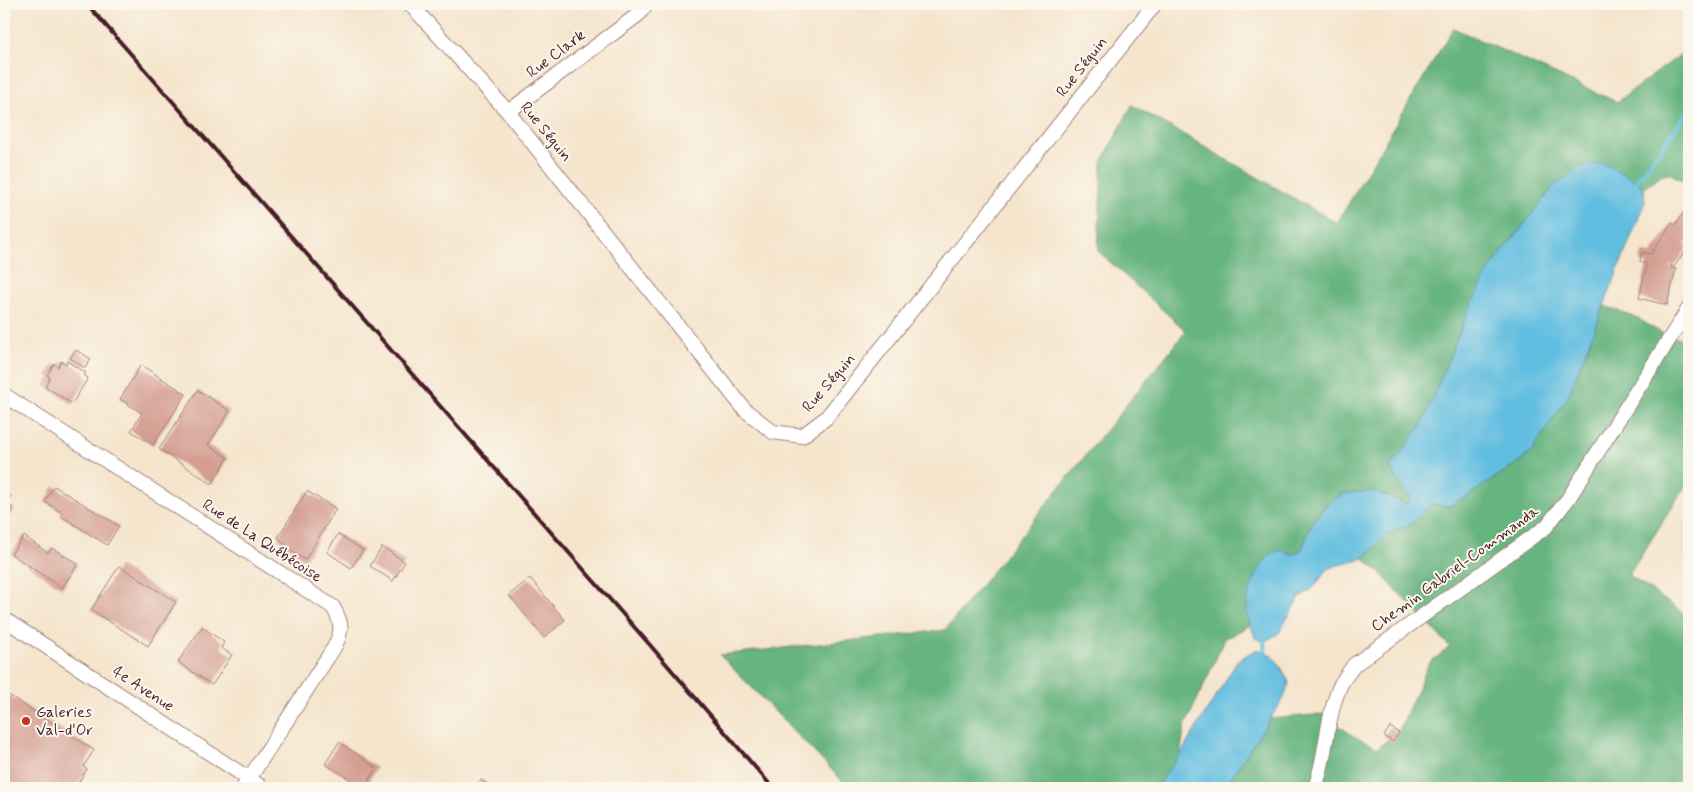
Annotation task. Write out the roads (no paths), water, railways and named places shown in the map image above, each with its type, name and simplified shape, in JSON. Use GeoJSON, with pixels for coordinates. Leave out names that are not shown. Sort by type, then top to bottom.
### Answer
{"type":"FeatureCollection","features":[{"type":"Feature","properties":{"kind":"street","name":"Rue Séguin"},"geometry":{"type":"LineString","coordinates":[[410,4],[508,112],[745,410],[773,432],[802,436],[826,418],[1155,4]]}},
{"type":"Feature","properties":{"kind":"street","name":"Rue Clark"},"geometry":{"type":"LineString","coordinates":[[508,112],[639,14],[646,4]]}},
{"type":"Feature","properties":{"kind":"street","name":"Chemin Gabriel-Commanda"},"geometry":{"type":"LineString","coordinates":[[1315,788],[1321,770],[1334,704],[1342,682],[1354,665],[1546,527],[1568,499],[1689,308]]}},
{"type":"Feature","properties":{"kind":"street","name":"Rue de La Québécoise"},"geometry":{"type":"LineString","coordinates":[[4,395],[333,607],[340,620],[341,633],[335,646],[246,784]]}},
{"type":"Feature","properties":{"kind":"street","name":"4e Avenue"},"geometry":{"type":"LineString","coordinates":[[4,619],[246,784],[262,788]]}},
{"type":"Feature","properties":{"kind":"water"},"geometry":{"type":"Polygon","coordinates":[[[1603,163],[1637,181],[1644,189],[1645,202],[1568,396],[1530,454],[1468,496],[1449,506],[1431,504],[1412,523],[1386,535],[1363,558],[1328,569],[1313,588],[1299,598],[1279,633],[1264,642],[1255,638],[1247,612],[1247,605],[1251,587],[1259,569],[1264,561],[1276,551],[1288,552],[1294,555],[1302,549],[1313,521],[1325,506],[1341,494],[1373,491],[1407,504],[1411,498],[1390,468],[1422,425],[1468,311],[1491,267],[1553,187],[1580,167],[1603,163]]]}},
{"type":"Feature","properties":{"kind":"water"},"geometry":{"type":"Polygon","coordinates":[[[1257,649],[1274,657],[1289,682],[1284,698],[1232,776],[1222,788],[1155,788],[1180,755],[1238,660],[1257,649]]]}},
{"type":"Feature","properties":{"kind":"waterway"},"geometry":{"type":"LineString","coordinates":[[1635,184],[1689,110]]}},
{"type":"Feature","properties":{"kind":"waterway"},"geometry":{"type":"LineString","coordinates":[[1265,638],[1265,651]]}},
{"type":"Feature","properties":{"kind":"railway"},"geometry":{"type":"LineString","coordinates":[[87,4],[650,645],[773,788]]}},
{"type":"Feature","properties":{"kind":"place","name":"Galeries Val-d'Or"},"geometry":{"type":"Point","coordinates":[26,721]}}]}
